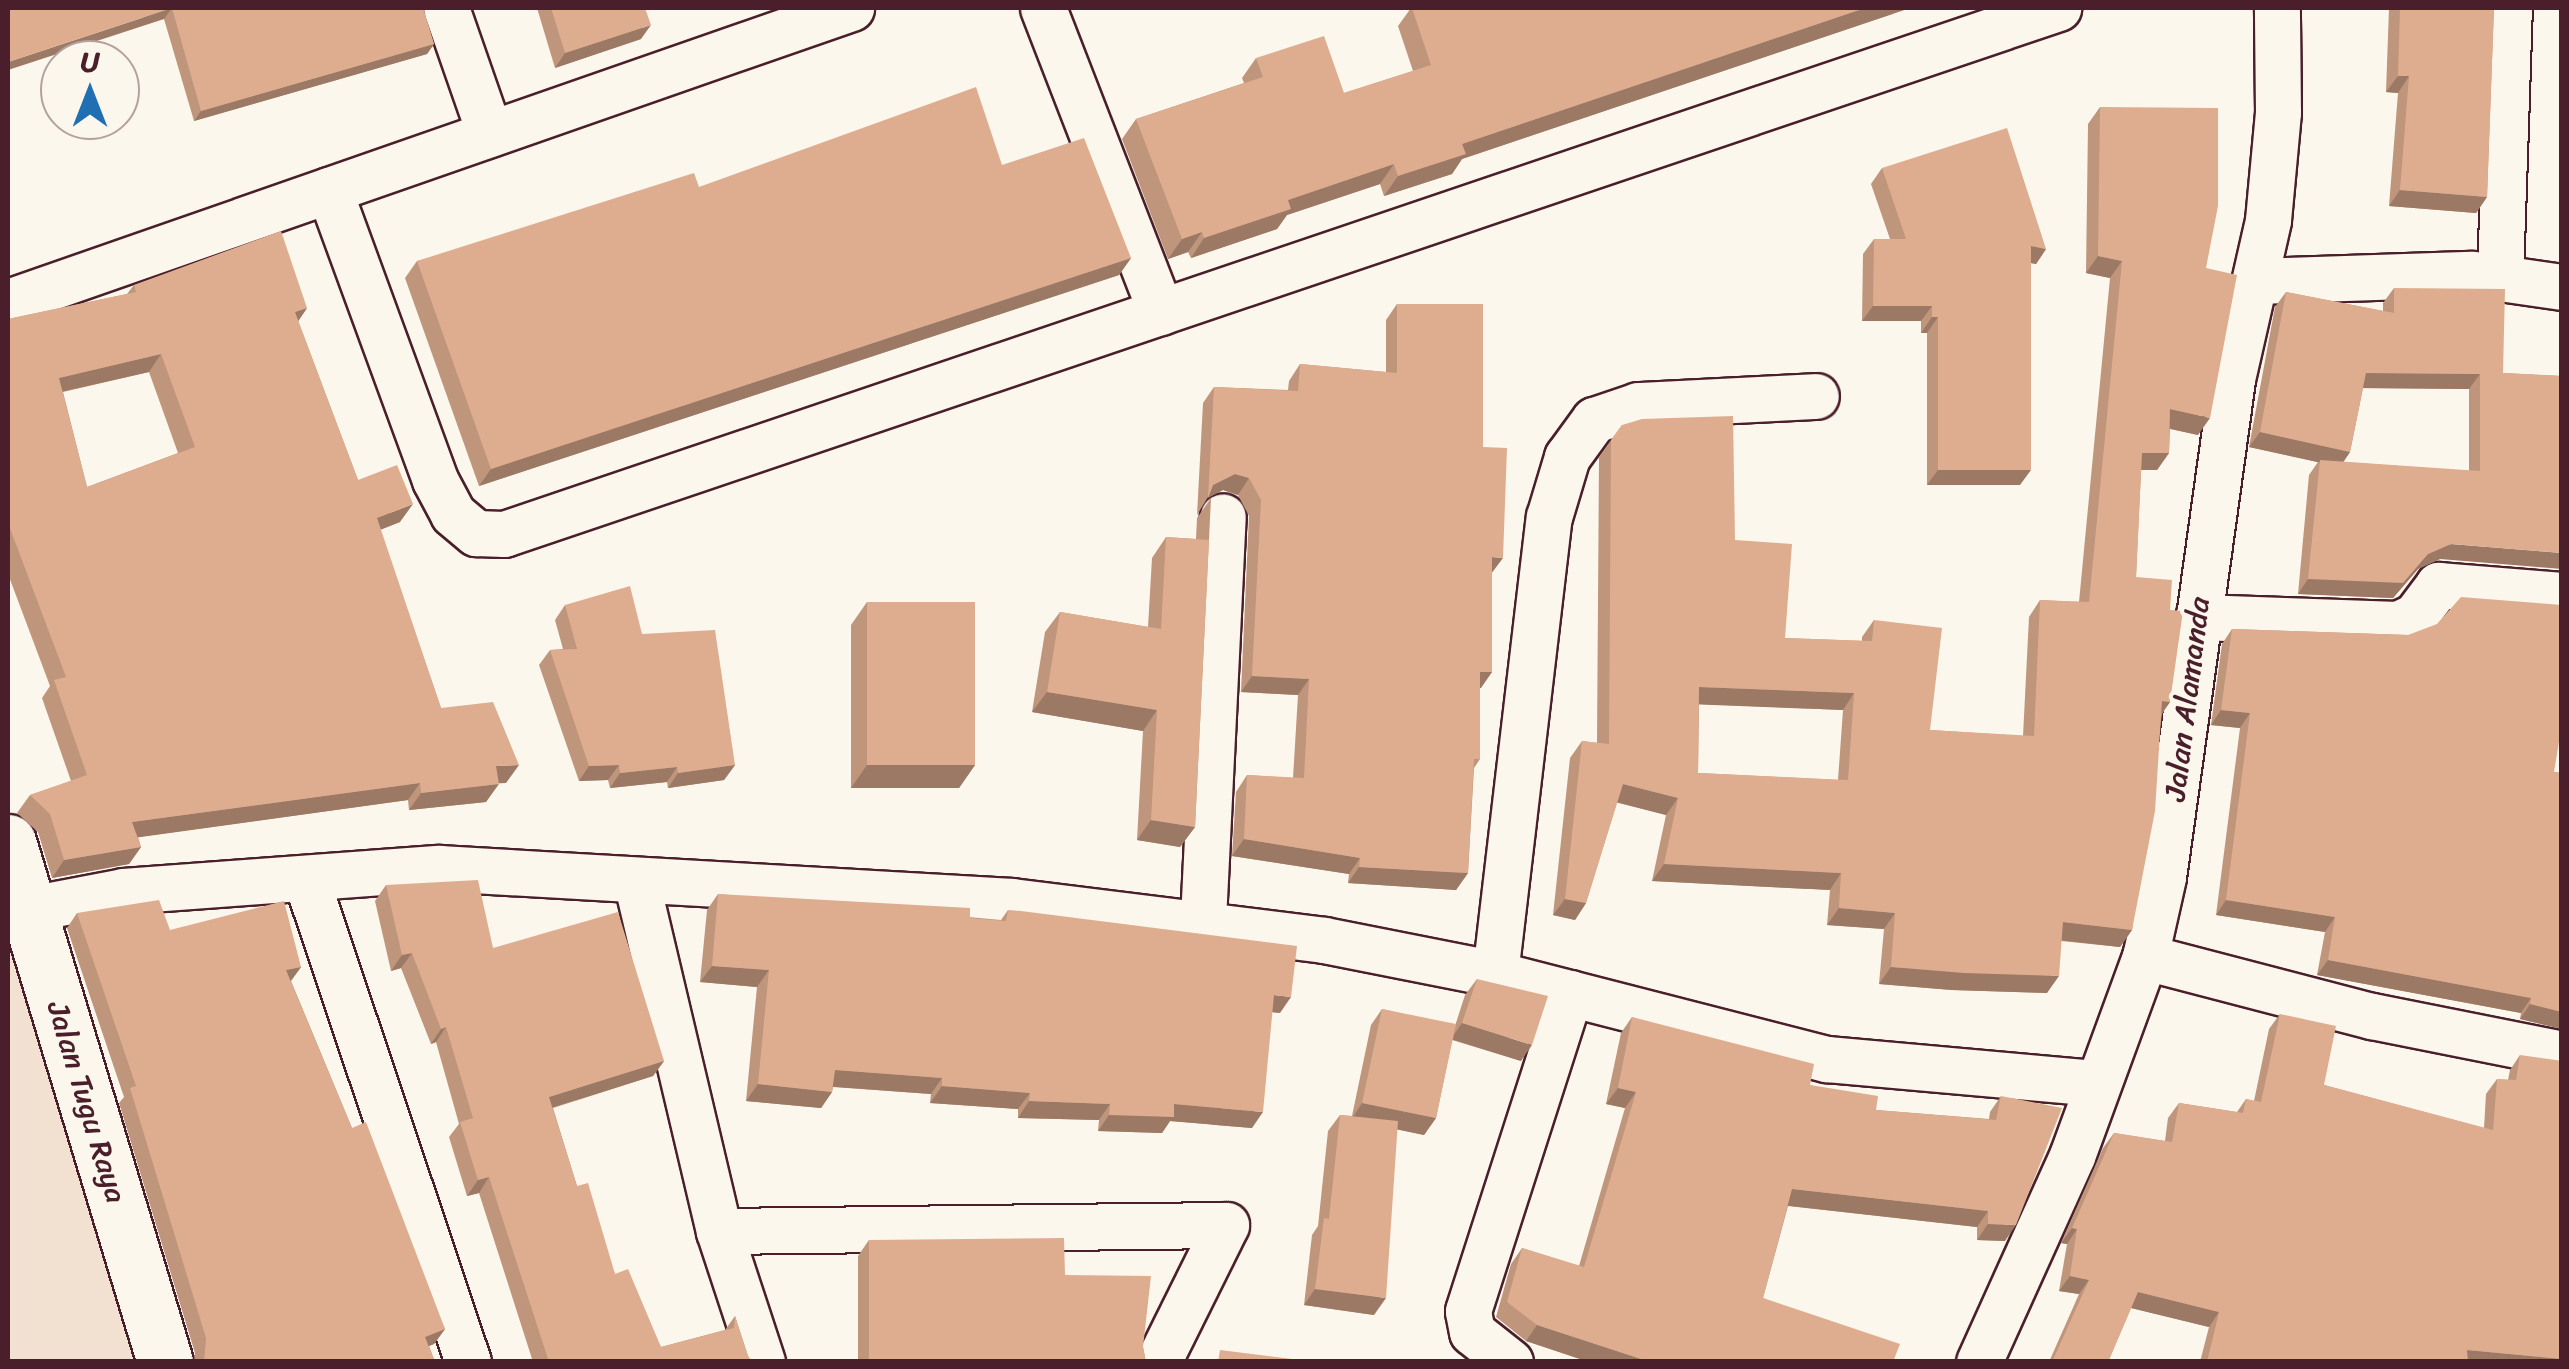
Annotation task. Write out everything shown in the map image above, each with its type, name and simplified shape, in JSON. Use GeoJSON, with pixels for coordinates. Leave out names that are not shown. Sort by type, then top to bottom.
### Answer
{"type":"FeatureCollection","features":[{"type":"Feature","properties":{"kind":"street"},"geometry":{"type":"LineString","coordinates":[[446,8],[490,134]]}},
{"type":"Feature","properties":{"kind":"street"},"geometry":{"type":"LineString","coordinates":[[8,302],[851,8]]}},
{"type":"Feature","properties":{"kind":"street"},"geometry":{"type":"LineString","coordinates":[[1043,8],[1161,312]]}},
{"type":"Feature","properties":{"kind":"street"},"geometry":{"type":"LineString","coordinates":[[329,190],[435,480],[453,514],[476,533],[504,534],[2058,8]]}},
{"type":"Feature","properties":{"kind":"street","name":"Jalan Alamanda"},"geometry":{"type":"LineString","coordinates":[[1978,1362],[2072,1156],[2094,1083],[2145,958],[2168,841],[2232,379],[2256,281],[2276,144],[2277,8]]}},
{"type":"Feature","properties":{"kind":"street"},"geometry":{"type":"LineString","coordinates":[[2500,276],[2509,8]]}},
{"type":"Feature","properties":{"kind":"street"},"geometry":{"type":"LineString","coordinates":[[2256,281],[2500,276],[2562,288]]}},
{"type":"Feature","properties":{"kind":"street"},"geometry":{"type":"LineString","coordinates":[[1495,974],[1549,517],[1567,457],[1594,420],[1638,405],[1816,396]]}},
{"type":"Feature","properties":{"kind":"street"},"geometry":{"type":"LineString","coordinates":[[1203,920],[1223,516]]}},
{"type":"Feature","properties":{"kind":"street"},"geometry":{"type":"LineString","coordinates":[[2198,617],[2398,624],[2414,616],[2438,585],[2562,595]]}},
{"type":"Feature","properties":{"kind":"street","name":"Jalan Tugu Raya"},"geometry":{"type":"LineString","coordinates":[[8,842],[165,1362]]}},
{"type":"Feature","properties":{"kind":"street"},"geometry":{"type":"LineString","coordinates":[[29,909],[123,892],[439,868],[794,885],[1203,920],[1495,974],[1827,1059],[2094,1083]]}},
{"type":"Feature","properties":{"kind":"street"},"geometry":{"type":"LineString","coordinates":[[306,879],[468,1362]]}},
{"type":"Feature","properties":{"kind":"street"},"geometry":{"type":"LineString","coordinates":[[636,880],[719,1231],[762,1362]]}},
{"type":"Feature","properties":{"kind":"street"},"geometry":{"type":"LineString","coordinates":[[2145,958],[2372,1016],[2562,1054]]}},
{"type":"Feature","properties":{"kind":"street"},"geometry":{"type":"LineString","coordinates":[[1510,1362],[1472,1332],[1468,1311],[1570,993]]}},
{"type":"Feature","properties":{"kind":"street"},"geometry":{"type":"LineString","coordinates":[[719,1231],[1226,1225],[1158,1362]]}},
{"type":"Feature","properties":{"kind":"shaded area"},"geometry":{"type":"Polygon","coordinates":[[[8,927],[146,1361],[8,1361],[8,927]]]}},
{"type":"Feature","properties":{"kind":"building"},"geometry":{"type":"Polygon","coordinates":[[[8,8],[172,8],[75,40],[40,40],[40,51],[8,62],[8,8]]]}},
{"type":"Feature","properties":{"kind":"building"},"geometry":{"type":"Polygon","coordinates":[[[172,8],[423,8],[434,44],[201,111],[172,8]]]}},
{"type":"Feature","properties":{"kind":"building"},"geometry":{"type":"Polygon","coordinates":[[[551,8],[645,8],[651,25],[565,53],[551,8]]]}},
{"type":"Feature","properties":{"kind":"building"},"geometry":{"type":"Polygon","coordinates":[[[1412,8],[1865,8],[1462,144],[1466,154],[1398,176],[1394,164],[1288,200],[1291,209],[1204,238],[1202,232],[1182,239],[1136,119],[1263,77],[1256,58],[1324,36],[1344,93],[1431,65],[1412,8]]]}},
{"type":"Feature","properties":{"kind":"building"},"geometry":{"type":"Polygon","coordinates":[[[2400,8],[2494,8],[2487,197],[2400,190],[2409,76],[2398,76],[2400,8]]]}},
{"type":"Feature","properties":{"kind":"building"},"geometry":{"type":"Polygon","coordinates":[[[976,87],[1002,165],[1084,138],[1131,258],[491,469],[417,261],[694,173],[699,187],[976,87]]]}},
{"type":"Feature","properties":{"kind":"building"},"geometry":{"type":"Polygon","coordinates":[[[2100,107],[2218,108],[2218,206],[2206,268],[2237,275],[2210,418],[2170,409],[2169,453],[2142,453],[2136,577],[2172,580],[2170,610],[2183,611],[2170,702],[2162,701],[2155,811],[2132,930],[2063,922],[2059,976],[1891,967],[1895,913],[1839,908],[1841,873],[1664,864],[1678,798],[1623,784],[1586,903],[1565,899],[1582,741],[1609,744],[1611,440],[1622,425],[1642,419],[1733,416],[1735,540],[1792,544],[1785,638],[1872,641],[1874,620],[1942,628],[1930,730],[2034,736],[2040,600],[2089,602],[2122,261],[2098,256],[2100,107]],[[1699,687],[1698,773],[1848,780],[1854,693],[1699,687]]]}},
{"type":"Feature","properties":{"kind":"building"},"geometry":{"type":"Polygon","coordinates":[[[2007,128],[2046,249],[2031,246],[2031,470],[1938,470],[1938,317],[1932,317],[1932,306],[1873,306],[1874,239],[1906,239],[1882,168],[2007,128]]]}},
{"type":"Feature","properties":{"kind":"building"},"geometry":{"type":"Polygon","coordinates":[[[281,231],[307,308],[295,312],[358,480],[397,465],[413,504],[377,518],[441,708],[493,702],[519,765],[496,766],[499,784],[421,793],[420,783],[132,822],[141,847],[64,860],[50,814],[30,795],[87,775],[54,680],[66,677],[8,523],[8,319],[136,292],[134,285],[281,231]],[[161,354],[59,378],[87,487],[195,447],[161,354]]]}},
{"type":"Feature","properties":{"kind":"building"},"geometry":{"type":"Polygon","coordinates":[[[2394,288],[2505,289],[2503,373],[2562,376],[2562,553],[2451,544],[2428,554],[2403,583],[2308,579],[2320,460],[2480,471],[2480,374],[2366,373],[2350,452],[2260,432],[2286,292],[2394,313],[2394,288]]]}},
{"type":"Feature","properties":{"kind":"building"},"geometry":{"type":"Polygon","coordinates":[[[1397,304],[1483,304],[1483,447],[1507,448],[1503,558],[1492,557],[1492,672],[1480,672],[1480,759],[1474,759],[1468,873],[1359,867],[1360,858],[1244,839],[1247,775],[1304,778],[1309,679],[1252,676],[1261,500],[1249,478],[1235,474],[1213,485],[1208,498],[1214,387],[1298,391],[1300,364],[1397,373],[1397,304]]]}},
{"type":"Feature","properties":{"kind":"building"},"geometry":{"type":"Polygon","coordinates":[[[1166,537],[1209,540],[1195,827],[1151,820],[1157,710],[1047,692],[1060,612],[1161,629],[1166,537]]]}},
{"type":"Feature","properties":{"kind":"building"},"geometry":{"type":"Polygon","coordinates":[[[630,586],[642,634],[715,630],[735,765],[678,773],[677,767],[620,773],[619,765],[589,766],[550,650],[577,649],[565,605],[630,586]]]}},
{"type":"Feature","properties":{"kind":"building"},"geometry":{"type":"Polygon","coordinates":[[[2461,597],[2562,605],[2562,724],[2554,772],[2562,773],[2562,1012],[2530,1004],[2531,998],[2328,960],[2335,917],[2226,900],[2250,713],[2221,710],[2232,629],[2408,635],[2437,624],[2461,597]]]}},
{"type":"Feature","properties":{"kind":"building"},"geometry":{"type":"Polygon","coordinates":[[[867,602],[975,602],[975,765],[867,765],[867,602]]]}},
{"type":"Feature","properties":{"kind":"building"},"geometry":{"type":"Polygon","coordinates":[[[478,880],[493,948],[618,912],[664,1061],[549,1097],[577,1186],[588,1183],[615,1274],[628,1269],[661,1347],[734,1328],[735,1316],[752,1362],[549,1362],[489,1177],[478,1180],[460,1122],[473,1118],[446,1027],[441,1029],[412,953],[402,955],[386,885],[478,880]]]}},
{"type":"Feature","properties":{"kind":"building"},"geometry":{"type":"Polygon","coordinates":[[[718,894],[970,908],[970,918],[1006,921],[1008,910],[1021,911],[1297,946],[1291,997],[1274,995],[1263,1112],[1174,1104],[1174,1117],[1109,1115],[1110,1104],[1029,1101],[1030,1093],[942,1086],[942,1078],[835,1070],[832,1092],[758,1084],[769,970],[712,966],[718,894]]]}},
{"type":"Feature","properties":{"kind":"building"},"geometry":{"type":"Polygon","coordinates":[[[159,900],[170,930],[284,901],[301,967],[286,970],[352,1128],[366,1122],[445,1329],[425,1337],[435,1362],[204,1362],[206,1338],[130,1088],[136,1086],[77,913],[159,900]]]}},
{"type":"Feature","properties":{"kind":"building"},"geometry":{"type":"Polygon","coordinates":[[[1477,979],[1548,996],[1532,1045],[1462,1023],[1477,979]]]}},
{"type":"Feature","properties":{"kind":"building"},"geometry":{"type":"Polygon","coordinates":[[[1382,1009],[1456,1024],[1436,1118],[1362,1103],[1382,1009]]]}},
{"type":"Feature","properties":{"kind":"building"},"geometry":{"type":"Polygon","coordinates":[[[2280,1014],[2336,1026],[2324,1085],[2493,1130],[2497,1079],[2516,1080],[2520,1055],[2562,1061],[2562,1359],[2467,1350],[2468,1362],[2207,1362],[2219,1312],[2138,1292],[2108,1362],[2052,1362],[2089,1280],[2070,1276],[2077,1229],[2072,1228],[2114,1133],[2172,1142],[2179,1103],[2243,1113],[2246,1099],[2261,1102],[2280,1014]]]}},
{"type":"Feature","properties":{"kind":"building"},"geometry":{"type":"Polygon","coordinates":[[[1632,1017],[1814,1064],[1810,1085],[1878,1096],[1876,1110],[1996,1120],[2001,1096],[2062,1108],[2016,1225],[1988,1224],[1988,1211],[1792,1189],[1763,1298],[1900,1344],[1893,1362],[1640,1362],[1641,1359],[1537,1325],[1507,1302],[1522,1248],[1584,1267],[1636,1092],[1618,1088],[1632,1017]]]}},
{"type":"Feature","properties":{"kind":"building"},"geometry":{"type":"Polygon","coordinates":[[[1340,1115],[1398,1121],[1386,1298],[1315,1289],[1324,1218],[1329,1219],[1340,1115]]]}},
{"type":"Feature","properties":{"kind":"building"},"geometry":{"type":"Polygon","coordinates":[[[1064,1238],[1065,1275],[1151,1276],[1143,1347],[1146,1362],[869,1362],[869,1240],[1064,1238]]]}},
{"type":"Feature","properties":{"kind":"building"},"geometry":{"type":"Polygon","coordinates":[[[1220,1350],[1308,1361],[1308,1362],[1218,1362],[1220,1350]]]}}]}
